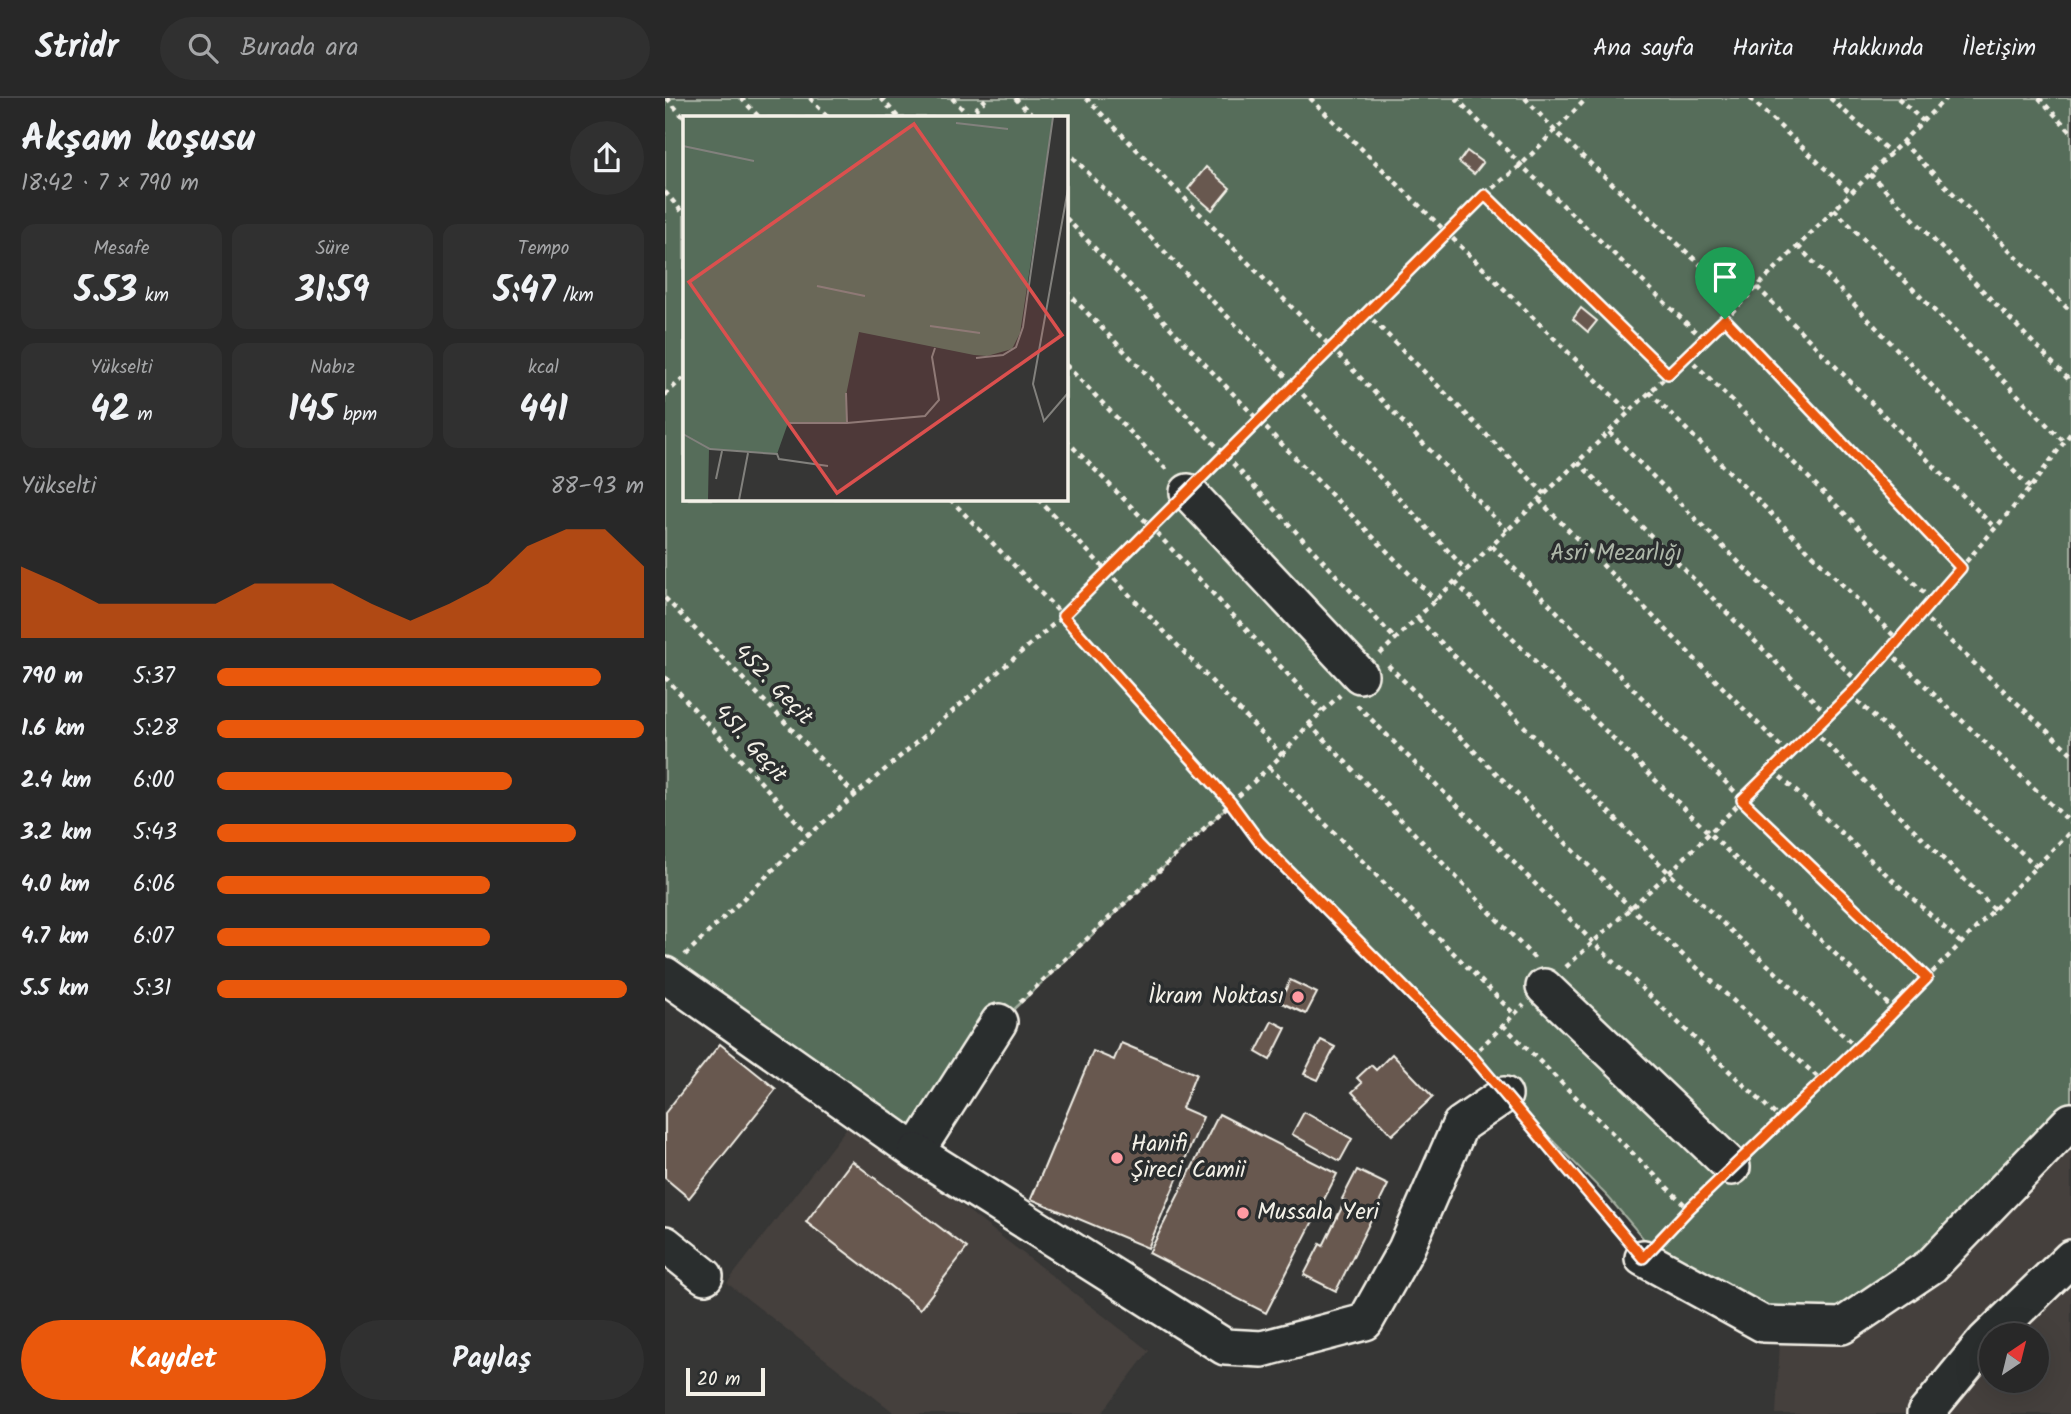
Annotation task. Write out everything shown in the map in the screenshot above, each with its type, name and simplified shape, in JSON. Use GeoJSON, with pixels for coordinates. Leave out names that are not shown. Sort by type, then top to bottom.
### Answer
{"type":"FeatureCollection","features":[{"type":"Feature","properties":{"kind":"street"},"geometry":{"type":"LineString","coordinates":[[1188,492],[1352,683]]}},
{"type":"Feature","properties":{"kind":"street"},"geometry":{"type":"LineString","coordinates":[[665,975],[916,1152],[1225,1347],[1262,1349],[1365,1322],[1406,1249],[1460,1125],[1504,1095]]}},
{"type":"Feature","properties":{"kind":"street"},"geometry":{"type":"LineString","coordinates":[[1549,982],[1732,1167]]}},
{"type":"Feature","properties":{"kind":"street"},"geometry":{"type":"LineString","coordinates":[[916,1152],[999,1021]]}},
{"type":"Feature","properties":{"kind":"street"},"geometry":{"type":"LineString","coordinates":[[1643,1258],[1762,1324],[1842,1326],[1931,1266],[2071,1121]]}},
{"type":"Feature","properties":{"kind":"street"},"geometry":{"type":"LineString","coordinates":[[665,1244],[705,1276]]}},
{"type":"Feature","properties":{"kind":"street"},"geometry":{"type":"LineString","coordinates":[[1925,1414],[1985,1341],[2071,1258]]}},
{"type":"Feature","properties":{"kind":"path"},"geometry":{"type":"LineString","coordinates":[[667,98],[683,117]]}},
{"type":"Feature","properties":{"kind":"path"},"geometry":{"type":"LineString","coordinates":[[741,98],[758,116]]}},
{"type":"Feature","properties":{"kind":"path"},"geometry":{"type":"LineString","coordinates":[[810,98],[827,116]]}},
{"type":"Feature","properties":{"kind":"path"},"geometry":{"type":"LineString","coordinates":[[880,98],[897,116]]}},
{"type":"Feature","properties":{"kind":"path"},"geometry":{"type":"LineString","coordinates":[[952,98],[968,116]]}},
{"type":"Feature","properties":{"kind":"path"},"geometry":{"type":"LineString","coordinates":[[970,116],[987,98]]}},
{"type":"Feature","properties":{"kind":"path"},"geometry":{"type":"LineString","coordinates":[[1015,98],[1033,116]]}},
{"type":"Feature","properties":{"kind":"path"},"geometry":{"type":"LineString","coordinates":[[1086,98],[1507,531]]}},
{"type":"Feature","properties":{"kind":"path"},"geometry":{"type":"LineString","coordinates":[[1310,98],[1629,412]]}},
{"type":"Feature","properties":{"kind":"path"},"geometry":{"type":"LineString","coordinates":[[1455,98],[1521,165],[1704,339]]}},
{"type":"Feature","properties":{"kind":"path"},"geometry":{"type":"LineString","coordinates":[[1525,98],[1555,131],[1741,302]]}},
{"type":"Feature","properties":{"kind":"path"},"geometry":{"type":"LineString","coordinates":[[665,975],[809,835],[1063,616],[1445,233],[1521,165],[1587,98]]}},
{"type":"Feature","properties":{"kind":"path"},"geometry":{"type":"LineString","coordinates":[[1750,98],[1851,192]]}},
{"type":"Feature","properties":{"kind":"path"},"geometry":{"type":"LineString","coordinates":[[1831,98],[1891,153]]}},
{"type":"Feature","properties":{"kind":"path"},"geometry":{"type":"LineString","coordinates":[[1898,98],[1923,121]]}},
{"type":"Feature","properties":{"kind":"path"},"geometry":{"type":"LineString","coordinates":[[1822,1081],[1631,908],[1379,656],[1725,319],[1946,98]]}},
{"type":"Feature","properties":{"kind":"path"},"geometry":{"type":"LineString","coordinates":[[2039,98],[2071,132]]}},
{"type":"Feature","properties":{"kind":"path"},"geometry":{"type":"LineString","coordinates":[[1902,142],[2071,312]]}},
{"type":"Feature","properties":{"kind":"path"},"geometry":{"type":"LineString","coordinates":[[1067,151],[1294,385],[1467,570]]}},
{"type":"Feature","properties":{"kind":"path"},"geometry":{"type":"LineString","coordinates":[[1870,174],[2071,382]]}},
{"type":"Feature","properties":{"kind":"path"},"geometry":{"type":"LineString","coordinates":[[665,192],[683,213]]}},
{"type":"Feature","properties":{"kind":"path"},"geometry":{"type":"LineString","coordinates":[[1485,195],[1668,374]]}},
{"type":"Feature","properties":{"kind":"path"},"geometry":{"type":"LineString","coordinates":[[1834,209],[2064,442]]}},
{"type":"Feature","properties":{"kind":"path"},"geometry":{"type":"LineString","coordinates":[[1067,219],[1259,421],[1436,601]]}},
{"type":"Feature","properties":{"kind":"path"},"geometry":{"type":"LineString","coordinates":[[1798,246],[2030,488]]}},
{"type":"Feature","properties":{"kind":"path"},"geometry":{"type":"LineString","coordinates":[[1757,287],[1995,528]]}},
{"type":"Feature","properties":{"kind":"path"},"geometry":{"type":"LineString","coordinates":[[1067,292],[1225,455],[1396,640]]}},
{"type":"Feature","properties":{"kind":"path"},"geometry":{"type":"LineString","coordinates":[[1366,313],[1545,494]]}},
{"type":"Feature","properties":{"kind":"path"},"geometry":{"type":"LineString","coordinates":[[1725,319],[1961,568]]}},
{"type":"Feature","properties":{"kind":"path"},"geometry":{"type":"LineString","coordinates":[[1687,356],[1932,601]]}},
{"type":"Feature","properties":{"kind":"path"},"geometry":{"type":"LineString","coordinates":[[1067,366],[1188,492]]}},
{"type":"Feature","properties":{"kind":"path"},"geometry":{"type":"LineString","coordinates":[[665,394],[683,378]]}},
{"type":"Feature","properties":{"kind":"path"},"geometry":{"type":"LineString","coordinates":[[1649,393],[1898,640]]}},
{"type":"Feature","properties":{"kind":"path"},"geometry":{"type":"LineString","coordinates":[[1609,432],[1860,684]]}},
{"type":"Feature","properties":{"kind":"path"},"geometry":{"type":"LineString","coordinates":[[1472,1056],[1514,1014],[1669,873],[1860,684],[2030,488],[2071,433]]}},
{"type":"Feature","properties":{"kind":"path"},"geometry":{"type":"LineString","coordinates":[[1067,441],[1322,712]]}},
{"type":"Feature","properties":{"kind":"path"},"geometry":{"type":"LineString","coordinates":[[1578,462],[1828,715]]}},
{"type":"Feature","properties":{"kind":"path"},"geometry":{"type":"LineString","coordinates":[[951,500],[1063,616],[1231,803],[1259,841],[1472,1056],[1643,1258],[1689,1209],[1857,1048],[2071,831]]}},
{"type":"Feature","properties":{"kind":"path"},"geometry":{"type":"LineString","coordinates":[[1039,500],[1282,755]]}},
{"type":"Feature","properties":{"kind":"path"},"geometry":{"type":"LineString","coordinates":[[1539,500],[1789,755]]}},
{"type":"Feature","properties":{"kind":"path"},"geometry":{"type":"LineString","coordinates":[[1492,546],[1742,800],[1927,978]]}},
{"type":"Feature","properties":{"kind":"path"},"geometry":{"type":"LineString","coordinates":[[1455,582],[1709,834],[1894,1010]]}},
{"type":"Feature","properties":{"kind":"path","name":"452. Geçit"},"geometry":{"type":"LineString","coordinates":[[665,598],[856,796]]}},
{"type":"Feature","properties":{"kind":"path"},"geometry":{"type":"LineString","coordinates":[[1921,614],[2071,752]]}},
{"type":"Feature","properties":{"kind":"path"},"geometry":{"type":"LineString","coordinates":[[1418,619],[1669,873],[1857,1048]]}},
{"type":"Feature","properties":{"kind":"path"},"geometry":{"type":"LineString","coordinates":[[1888,651],[2071,822]]}},
{"type":"Feature","properties":{"kind":"path","name":"451. Geçit"},"geometry":{"type":"LineString","coordinates":[[665,677],[809,835]]}},
{"type":"Feature","properties":{"kind":"path"},"geometry":{"type":"LineString","coordinates":[[999,1021],[1282,755],[1309,724],[1352,683],[1593,942],[1781,1120]]}},
{"type":"Feature","properties":{"kind":"path"},"geometry":{"type":"LineString","coordinates":[[1850,694],[2036,867]]}},
{"type":"Feature","properties":{"kind":"path"},"geometry":{"type":"LineString","coordinates":[[1309,724],[1549,982]]}},
{"type":"Feature","properties":{"kind":"path"},"geometry":{"type":"LineString","coordinates":[[1813,730],[1994,910]]}},
{"type":"Feature","properties":{"kind":"path"},"geometry":{"type":"LineString","coordinates":[[1269,767],[1514,1014]]}},
{"type":"Feature","properties":{"kind":"path"},"geometry":{"type":"LineString","coordinates":[[1773,770],[1961,943]]}},
{"type":"Feature","properties":{"kind":"path"},"geometry":{"type":"LineString","coordinates":[[1503,1025],[1689,1209]]}},
{"type":"Feature","properties":{"kind":"shaded area"},"geometry":{"type":"Polygon","coordinates":[[[2071,1107],[2071,1414],[1776,1414],[1781,1323],[2071,1107]]]}},
{"type":"Feature","properties":{"kind":"shaded area"},"geometry":{"type":"Polygon","coordinates":[[[852,1121],[1149,1351],[1101,1414],[896,1414],[727,1283],[852,1121]]]}},
{"type":"Feature","properties":{"kind":"green space","name":"Asri Mezarlığı"},"geometry":{"type":"Polygon","coordinates":[[[665,98],[2071,98],[2071,1107],[1902,1280],[1819,1324],[1696,1284],[1643,1238],[1609,1198],[1259,841],[1231,803],[991,1031],[911,1146],[665,975],[665,98]]]}},
{"type":"Feature","properties":{"kind":"building"},"geometry":{"type":"Polygon","coordinates":[[[1467,151],[1483,163],[1474,174],[1459,162],[1467,151]]]}},
{"type":"Feature","properties":{"kind":"building"},"geometry":{"type":"Polygon","coordinates":[[[1206,167],[1230,188],[1212,210],[1188,189],[1206,167]]]}},
{"type":"Feature","properties":{"kind":"building"},"geometry":{"type":"Polygon","coordinates":[[[1581,308],[1597,321],[1588,332],[1573,319],[1581,308]]]}},
{"type":"Feature","properties":{"kind":"building","name":"İkram Noktası"},"geometry":{"type":"Polygon","coordinates":[[[1290,980],[1317,993],[1306,1014],[1280,1002],[1290,980]]]}},
{"type":"Feature","properties":{"kind":"building"},"geometry":{"type":"Polygon","coordinates":[[[1272,1021],[1286,1028],[1270,1060],[1256,1052],[1272,1021]]]}},
{"type":"Feature","properties":{"kind":"building"},"geometry":{"type":"Polygon","coordinates":[[[1321,1040],[1335,1047],[1318,1080],[1304,1074],[1321,1040]]]}},
{"type":"Feature","properties":{"kind":"building","name":"Hanifi Şireci Camii"},"geometry":{"type":"Polygon","coordinates":[[[1121,1043],[1196,1074],[1182,1108],[1203,1117],[1148,1248],[1031,1199],[1093,1051],[1114,1060],[1121,1043]]]}},
{"type":"Feature","properties":{"kind":"building"},"geometry":{"type":"Polygon","coordinates":[[[720,1044],[776,1089],[689,1198],[665,1178],[665,1113],[720,1044]]]}},
{"type":"Feature","properties":{"kind":"building"},"geometry":{"type":"Polygon","coordinates":[[[1392,1054],[1433,1097],[1392,1135],[1352,1092],[1362,1083],[1357,1078],[1371,1065],[1376,1070],[1392,1054]]]}},
{"type":"Feature","properties":{"kind":"building"},"geometry":{"type":"Polygon","coordinates":[[[1304,1112],[1352,1139],[1340,1161],[1292,1134],[1304,1112]]]}},
{"type":"Feature","properties":{"kind":"building","name":"Mussala Yeri"},"geometry":{"type":"Polygon","coordinates":[[[1219,1114],[1337,1174],[1266,1313],[1149,1253],[1219,1114]]]}},
{"type":"Feature","properties":{"kind":"building"},"geometry":{"type":"Polygon","coordinates":[[[852,1161],[967,1248],[920,1309],[806,1222],[852,1161]]]}},
{"type":"Feature","properties":{"kind":"building"},"geometry":{"type":"Polygon","coordinates":[[[1357,1170],[1388,1185],[1336,1291],[1304,1275],[1320,1244],[1323,1246],[1357,1170]]]}},
{"type":"Feature","properties":{"kind":"place","name":"İkram Noktası"},"geometry":{"type":"Point","coordinates":[1298,997]}},
{"type":"Feature","properties":{"kind":"place","name":"Hanifi Şireci Camii"},"geometry":{"type":"Point","coordinates":[1117,1158]}},
{"type":"Feature","properties":{"kind":"place","name":"Mussala Yeri"},"geometry":{"type":"Point","coordinates":[1243,1213]}},
{"type":"Feature","properties":{"kind":"route"},"geometry":{"type":"LineString","coordinates":[[1485,195],[1668,374],[1725,319],[1961,568],[1860,684],[1742,800],[1927,978],[1689,1209],[1643,1258],[1472,1056],[1259,841],[1231,803],[1063,616],[1485,195]]}}]}
